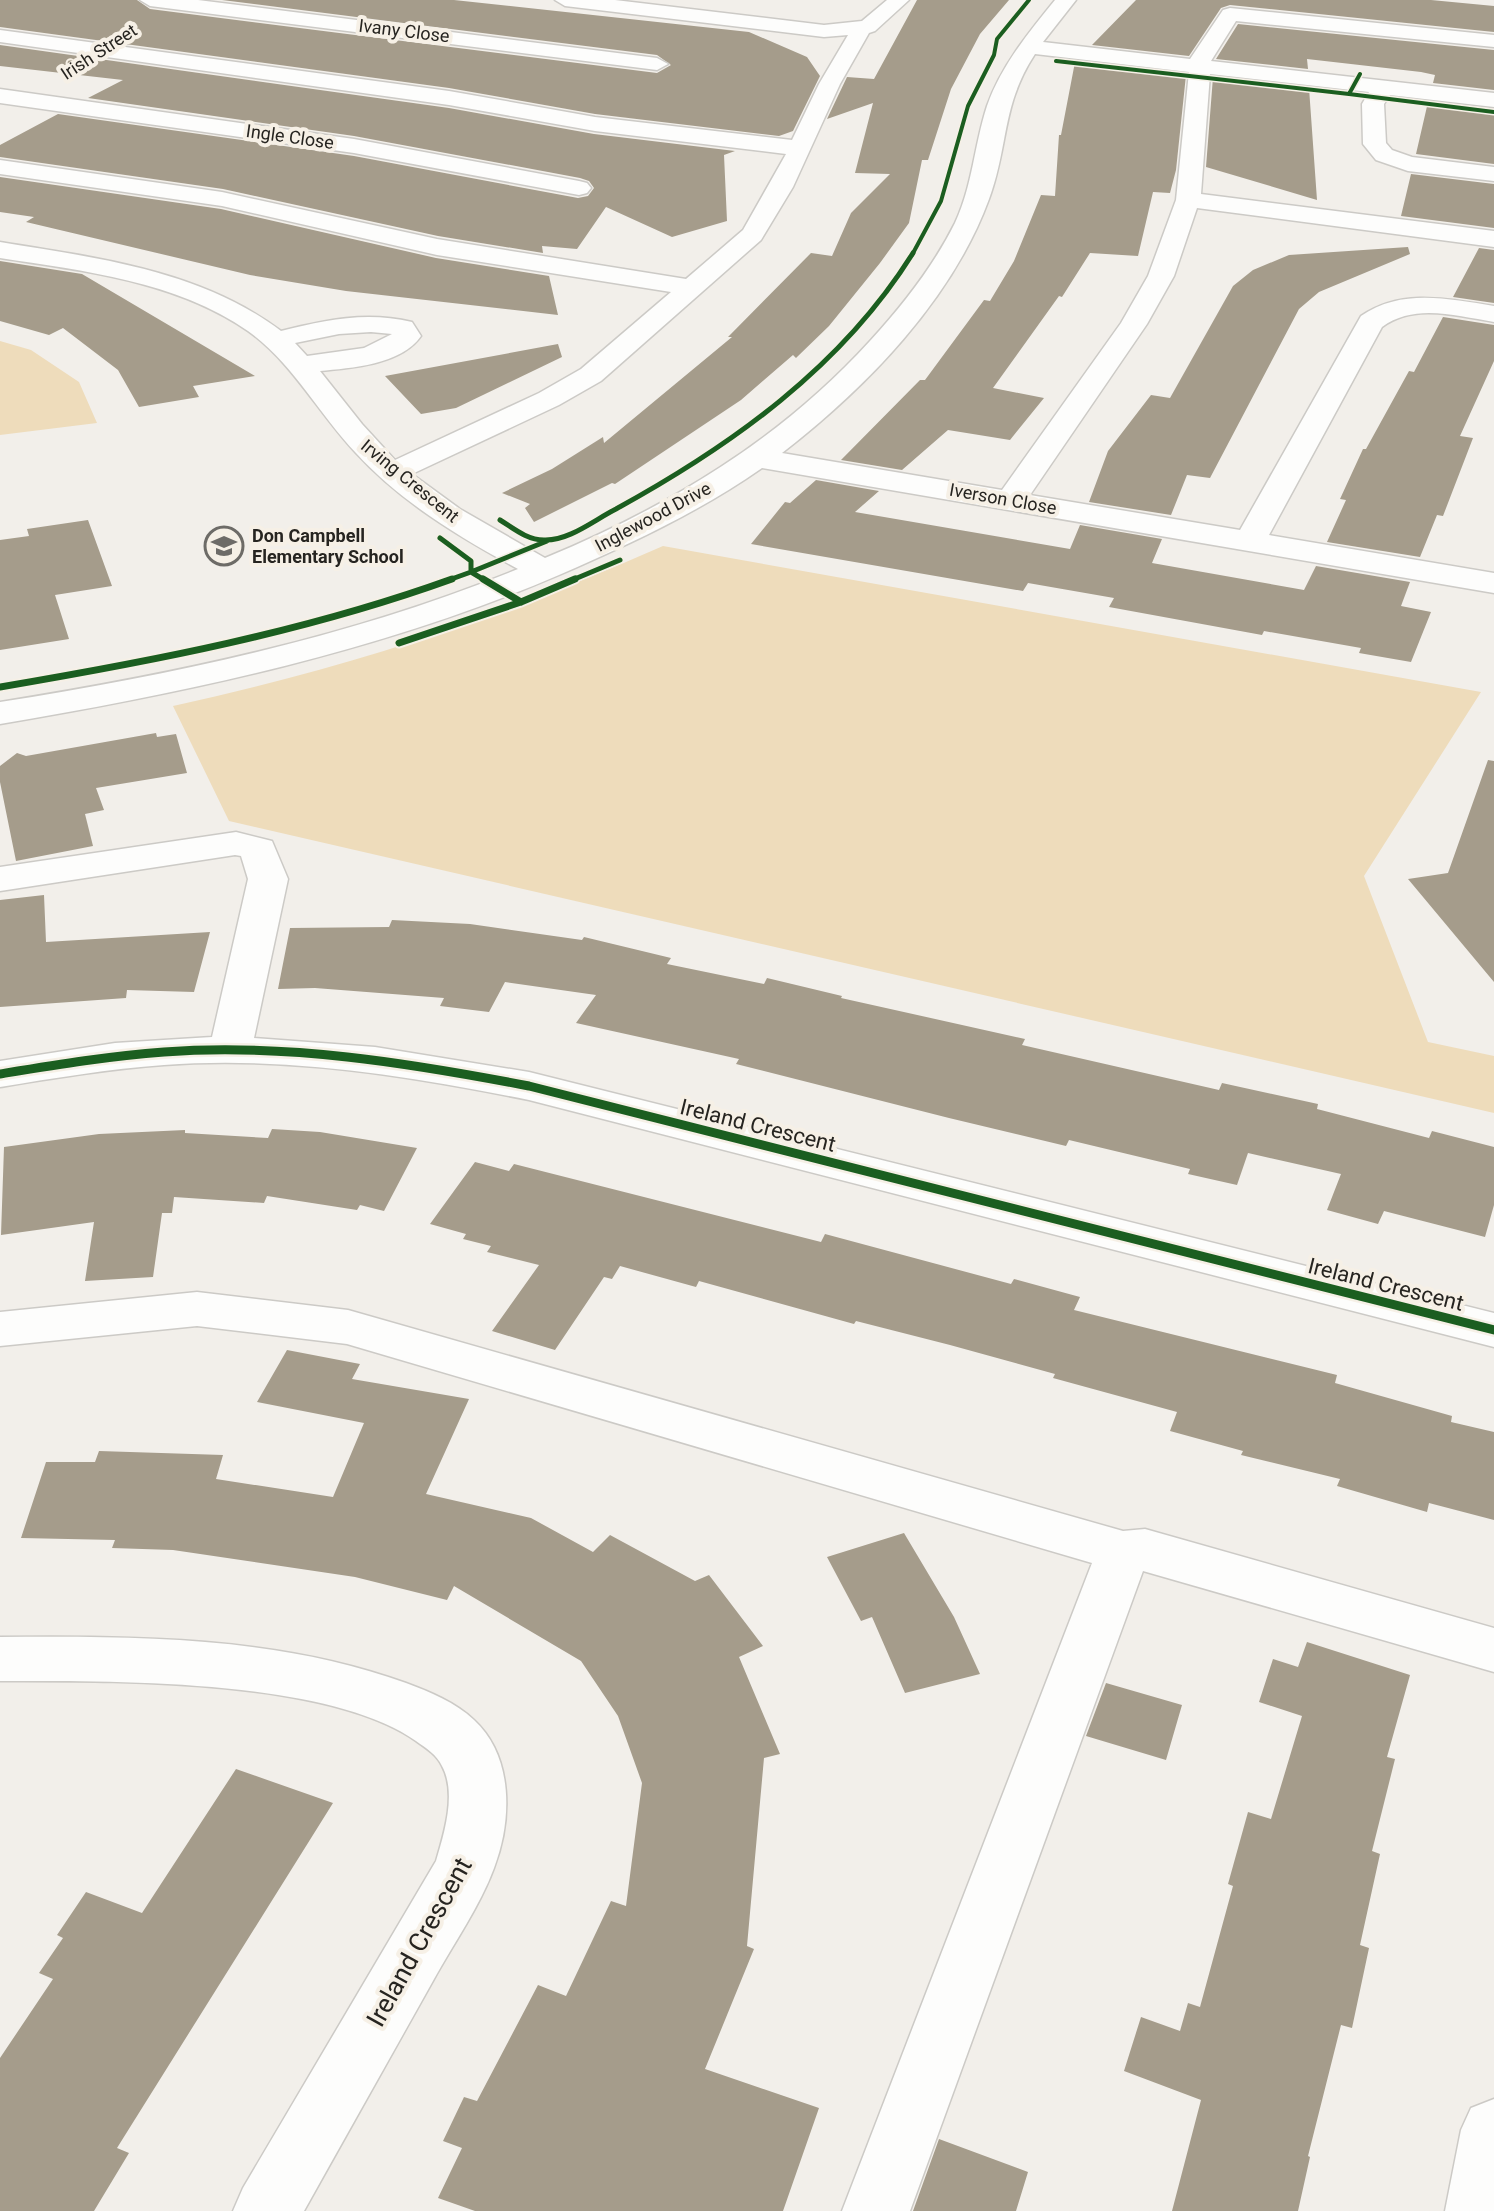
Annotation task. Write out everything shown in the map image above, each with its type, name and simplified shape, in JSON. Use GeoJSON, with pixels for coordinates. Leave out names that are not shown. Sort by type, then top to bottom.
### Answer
{"type":"FeatureCollection","features":[{"type":"Feature","properties":{"kind":"street"},"geometry":{"type":"LineString","coordinates":[[565,0],[824,31],[868,27],[899,0]]}},
{"type":"Feature","properties":{"kind":"street","name":"Inglewood Drive"},"geometry":{"type":"LineString","coordinates":[[0,713],[93,699],[310,649],[457,603],[544,570],[647,523],[757,458],[853,376],[931,285],[975,203],[985,175],[1000,103],[1029,47],[1066,0]]}},
{"type":"Feature","properties":{"kind":"street","name":"Irish Street"},"geometry":{"type":"LineString","coordinates":[[151,9],[176,1]]}},
{"type":"Feature","properties":{"kind":"street","name":"Ivany Close"},"geometry":{"type":"LineString","coordinates":[[176,1],[657,64]]}},
{"type":"Feature","properties":{"kind":"street"},"geometry":{"type":"LineString","coordinates":[[1011,500],[1134,324],[1161,276],[1188,200],[1199,67],[1235,7],[1494,41]]}},
{"type":"Feature","properties":{"kind":"street"},"geometry":{"type":"LineString","coordinates":[[393,472],[549,399],[591,375],[689,287],[725,261],[752,235],[770,211],[823,94],[859,30]]}},
{"type":"Feature","properties":{"kind":"street","name":"Irish Street"},"geometry":{"type":"LineString","coordinates":[[79,66],[129,34]]}},
{"type":"Feature","properties":{"kind":"street"},"geometry":{"type":"LineString","coordinates":[[0,36],[436,96],[595,124],[797,148]]}},
{"type":"Feature","properties":{"kind":"street"},"geometry":{"type":"LineString","coordinates":[[1029,47],[1494,100]]}},
{"type":"Feature","properties":{"kind":"street","name":"Irish Street"},"geometry":{"type":"LineString","coordinates":[[12,107],[51,83]]}},
{"type":"Feature","properties":{"kind":"street"},"geometry":{"type":"LineString","coordinates":[[1383,88],[1373,104],[1375,144],[1384,155],[1408,164],[1494,174]]}},
{"type":"Feature","properties":{"kind":"street","name":"Ingle Close"},"geometry":{"type":"LineString","coordinates":[[0,96],[12,107],[354,146],[579,188]]}},
{"type":"Feature","properties":{"kind":"street"},"geometry":{"type":"LineString","coordinates":[[0,167],[222,199],[437,247],[689,287]]}},
{"type":"Feature","properties":{"kind":"street"},"geometry":{"type":"LineString","coordinates":[[1188,200],[1494,239]]}},
{"type":"Feature","properties":{"kind":"street","name":"Irving Crescent"},"geometry":{"type":"LineString","coordinates":[[0,250],[105,267],[158,280],[222,305],[276,340],[359,440],[393,472],[452,517],[544,570]]}},
{"type":"Feature","properties":{"kind":"street"},"geometry":{"type":"LineString","coordinates":[[1250,541],[1371,322],[1388,309],[1418,306],[1494,314]]}},
{"type":"Feature","properties":{"kind":"street"},"geometry":{"type":"LineString","coordinates":[[276,340],[365,323],[402,328],[407,336],[399,344],[378,352],[299,365]]}},
{"type":"Feature","properties":{"kind":"street","name":"Iverson Close"},"geometry":{"type":"LineString","coordinates":[[757,458],[1494,583]]}},
{"type":"Feature","properties":{"kind":"street"},"geometry":{"type":"LineString","coordinates":[[0,879],[236,843],[258,849],[268,879],[230,1051]]}},
{"type":"Feature","properties":{"kind":"street","name":"Ireland Crescent"},"geometry":{"type":"LineString","coordinates":[[0,1074],[116,1056],[230,1051],[402,1064],[529,1086],[1494,1330]]}},
{"type":"Feature","properties":{"kind":"street"},"geometry":{"type":"LineString","coordinates":[[0,1329],[197,1309],[348,1327],[1123,1552],[1145,1550],[1494,1650]]}},
{"type":"Feature","properties":{"kind":"street"},"geometry":{"type":"LineString","coordinates":[[876,2211],[1123,1552]]}},
{"type":"Feature","properties":{"kind":"street","name":"Ireland Crescent"},"geometry":{"type":"LineString","coordinates":[[0,1659],[119,1660],[199,1665],[335,1685],[389,1699],[426,1716],[455,1738],[473,1770],[479,1801],[475,1833],[464,1868],[267,2211]]}},
{"type":"Feature","properties":{"kind":"street"},"geometry":{"type":"LineString","coordinates":[[1479,2211],[1494,2130]]}},
{"type":"Feature","properties":{"kind":"shaded area"},"geometry":{"type":"Polygon","coordinates":[[[0,341],[31,350],[79,382],[97,423],[0,435],[0,341]]]}},
{"type":"Feature","properties":{"kind":"shaded area"},"geometry":{"type":"Polygon","coordinates":[[[663,546],[1481,692],[1364,876],[1428,1042],[1494,1056],[1494,1113],[229,821],[173,706],[300,675],[422,639],[542,596],[663,546]]]}},
{"type":"Feature","properties":{"kind":"building"},"geometry":{"type":"Polygon","coordinates":[[[0,0],[137,0],[150,9],[657,73],[671,65],[657,55],[222,0],[454,0],[749,32],[807,57],[820,76],[793,131],[779,136],[595,114],[449,88],[0,27],[0,0]]]}},
{"type":"Feature","properties":{"kind":"building"},"geometry":{"type":"Polygon","coordinates":[[[917,0],[1009,0],[980,34],[951,89],[928,160],[922,160],[909,223],[880,263],[829,326],[796,358],[793,355],[741,400],[615,484],[534,522],[525,508],[530,504],[502,493],[552,469],[603,437],[604,443],[732,337],[728,337],[811,253],[832,256],[851,213],[890,174],[855,173],[873,103],[827,119],[847,77],[874,79],[917,0]]]}},
{"type":"Feature","properties":{"kind":"building"},"geometry":{"type":"Polygon","coordinates":[[[1136,0],[1431,0],[1494,6],[1494,32],[1230,5],[1221,8],[1189,56],[1092,45],[1136,0]]]}},
{"type":"Feature","properties":{"kind":"building"},"geometry":{"type":"Polygon","coordinates":[[[1238,24],[1494,50],[1494,90],[1433,83],[1435,75],[1421,72],[1307,59],[1308,69],[1216,59],[1238,24]]]}},
{"type":"Feature","properties":{"kind":"building"},"geometry":{"type":"Polygon","coordinates":[[[0,45],[449,108],[594,134],[735,151],[724,155],[727,221],[672,237],[606,207],[577,249],[542,246],[543,253],[438,236],[223,189],[0,157],[0,145],[58,114],[354,156],[578,198],[588,196],[594,188],[589,181],[580,178],[354,136],[88,98],[123,80],[0,66],[0,45]]]}},
{"type":"Feature","properties":{"kind":"building"},"geometry":{"type":"Polygon","coordinates":[[[1075,62],[1186,75],[1176,170],[1170,193],[1153,192],[1138,256],[1090,253],[1062,297],[1059,296],[993,388],[1044,398],[1010,440],[948,430],[902,470],[841,460],[920,380],[925,380],[984,300],[990,301],[1014,261],[1041,195],[1055,196],[1059,135],[1075,62]]]}},
{"type":"Feature","properties":{"kind":"building"},"geometry":{"type":"Polygon","coordinates":[[[1213,77],[1309,88],[1317,200],[1206,167],[1213,77]]]}},
{"type":"Feature","properties":{"kind":"building"},"geometry":{"type":"Polygon","coordinates":[[[1428,102],[1494,110],[1494,164],[1416,154],[1428,102]]]}},
{"type":"Feature","properties":{"kind":"building"},"geometry":{"type":"Polygon","coordinates":[[[1411,174],[1494,184],[1494,228],[1401,216],[1411,174]]]}},
{"type":"Feature","properties":{"kind":"building"},"geometry":{"type":"Polygon","coordinates":[[[0,177],[221,209],[436,258],[549,276],[558,315],[346,291],[250,275],[26,222],[34,217],[0,212],[0,177]]]}},
{"type":"Feature","properties":{"kind":"building"},"geometry":{"type":"Polygon","coordinates":[[[1408,247],[1410,254],[1319,292],[1299,309],[1210,478],[1187,475],[1171,515],[1089,502],[1108,451],[1151,395],[1170,398],[1233,286],[1253,270],[1289,255],[1408,247]]]}},
{"type":"Feature","properties":{"kind":"building"},"geometry":{"type":"Polygon","coordinates":[[[1479,248],[1494,250],[1494,303],[1453,297],[1479,248]]]}},
{"type":"Feature","properties":{"kind":"building"},"geometry":{"type":"Polygon","coordinates":[[[0,261],[82,274],[255,376],[193,386],[199,397],[139,407],[118,370],[63,328],[49,335],[0,321],[0,261]]]}},
{"type":"Feature","properties":{"kind":"building"},"geometry":{"type":"Polygon","coordinates":[[[1443,317],[1494,325],[1494,361],[1460,436],[1473,438],[1443,516],[1437,515],[1420,557],[1327,542],[1346,500],[1340,499],[1363,449],[1366,449],[1409,371],[1414,372],[1443,317]]]}},
{"type":"Feature","properties":{"kind":"building"},"geometry":{"type":"Polygon","coordinates":[[[558,344],[562,357],[456,408],[421,414],[385,376],[558,344]]]}},
{"type":"Feature","properties":{"kind":"building"},"geometry":{"type":"Polygon","coordinates":[[[816,480],[879,491],[855,512],[1070,549],[1080,525],[1162,539],[1152,563],[1304,590],[1316,566],[1410,582],[1401,606],[1431,612],[1411,662],[1359,653],[1361,648],[1264,631],[1262,635],[1109,607],[1114,598],[1028,583],[1023,591],[751,544],[785,502],[790,503],[816,480]]]}},
{"type":"Feature","properties":{"kind":"building"},"geometry":{"type":"Polygon","coordinates":[[[88,520],[112,586],[55,595],[69,639],[0,650],[0,540],[29,536],[27,529],[88,520]]]}},
{"type":"Feature","properties":{"kind":"building"},"geometry":{"type":"Polygon","coordinates":[[[156,733],[157,737],[176,734],[187,773],[96,788],[104,810],[85,814],[93,846],[16,861],[0,782],[0,766],[17,753],[26,756],[156,733]]]}},
{"type":"Feature","properties":{"kind":"building"},"geometry":{"type":"Polygon","coordinates":[[[1488,760],[1494,761],[1494,982],[1408,879],[1448,873],[1488,760]]]}},
{"type":"Feature","properties":{"kind":"building"},"geometry":{"type":"Polygon","coordinates":[[[44,895],[46,942],[210,932],[194,992],[127,990],[126,998],[0,1007],[0,900],[44,895]]]}},
{"type":"Feature","properties":{"kind":"building"},"geometry":{"type":"Polygon","coordinates":[[[392,920],[470,924],[582,940],[584,937],[671,958],[667,964],[764,984],[767,978],[841,998],[1025,1039],[1022,1045],[1219,1090],[1222,1083],[1318,1104],[1317,1109],[1429,1138],[1432,1131],[1494,1147],[1494,1205],[1485,1237],[1384,1211],[1378,1224],[1327,1210],[1341,1174],[1248,1153],[1237,1185],[1188,1174],[1190,1169],[1069,1140],[1066,1146],[949,1118],[736,1064],[739,1059],[576,1023],[596,995],[505,982],[489,1012],[440,1006],[444,998],[315,988],[278,989],[290,928],[389,927],[392,920]]]}},
{"type":"Feature","properties":{"kind":"building"},"geometry":{"type":"Polygon","coordinates":[[[272,1129],[320,1132],[417,1148],[384,1211],[360,1205],[357,1210],[267,1196],[264,1203],[174,1197],[172,1213],[162,1213],[153,1277],[85,1281],[94,1222],[1,1235],[4,1147],[99,1134],[185,1130],[185,1133],[268,1138],[272,1129]]]}},
{"type":"Feature","properties":{"kind":"building"},"geometry":{"type":"Polygon","coordinates":[[[475,1162],[509,1171],[514,1164],[821,1242],[825,1234],[1011,1284],[1014,1279],[1080,1297],[1074,1310],[1337,1375],[1335,1383],[1452,1416],[1451,1422],[1494,1432],[1494,1520],[1429,1503],[1427,1512],[1337,1486],[1340,1479],[1241,1455],[1243,1451],[1170,1431],[1177,1412],[1053,1378],[1055,1374],[856,1321],[854,1324],[699,1281],[696,1287],[620,1266],[612,1279],[604,1277],[555,1350],[492,1331],[539,1265],[487,1252],[491,1246],[463,1239],[466,1234],[430,1224],[475,1162]]]}},
{"type":"Feature","properties":{"kind":"building"},"geometry":{"type":"Polygon","coordinates":[[[287,1350],[360,1364],[352,1379],[469,1399],[426,1494],[531,1518],[593,1552],[610,1535],[695,1581],[709,1575],[763,1646],[739,1657],[780,1754],[764,1758],[747,1946],[754,1949],[705,2069],[819,2108],[783,2211],[475,2211],[438,2198],[462,2148],[443,2141],[464,2097],[477,2101],[538,1985],[566,1996],[611,1901],[626,1906],[642,1783],[618,1716],[581,1661],[454,1586],[447,1600],[355,1577],[173,1550],[112,1548],[115,1540],[21,1538],[46,1462],[95,1462],[99,1451],[223,1455],[216,1479],[333,1497],[364,1423],[257,1402],[287,1350]]]}},
{"type":"Feature","properties":{"kind":"building"},"geometry":{"type":"Polygon","coordinates":[[[904,1533],[954,1617],[980,1674],[905,1693],[872,1617],[861,1621],[827,1557],[904,1533]]]}},
{"type":"Feature","properties":{"kind":"building"},"geometry":{"type":"Polygon","coordinates":[[[1307,1642],[1410,1675],[1387,1757],[1395,1759],[1372,1851],[1380,1854],[1360,1945],[1369,1948],[1352,2028],[1341,2025],[1308,2156],[1298,2211],[1172,2211],[1201,2100],[1124,2071],[1141,2017],[1180,2031],[1188,2003],[1200,2007],[1233,1886],[1228,1884],[1248,1812],[1271,1819],[1302,1716],[1259,1702],[1273,1659],[1298,1667],[1307,1642]]]}},
{"type":"Feature","properties":{"kind":"building"},"geometry":{"type":"Polygon","coordinates":[[[1106,1683],[1182,1705],[1166,1760],[1086,1736],[1106,1683]]]}},
{"type":"Feature","properties":{"kind":"building"},"geometry":{"type":"Polygon","coordinates":[[[236,1769],[333,1803],[117,2148],[129,2153],[94,2211],[0,2211],[0,2058],[53,1979],[39,1973],[63,1938],[57,1935],[86,1892],[142,1913],[236,1769]]]}},
{"type":"Feature","properties":{"kind":"building"},"geometry":{"type":"Polygon","coordinates":[[[939,2139],[1028,2172],[1016,2211],[913,2211],[939,2139]]]}},
{"type":"Feature","properties":{"kind":"cycle path"},"geometry":{"type":"LineString","coordinates":[[500,520],[524,534],[543,540],[559,538],[577,530],[711,453],[754,423],[833,353],[901,273],[928,229],[945,187],[968,106],[994,55],[997,39],[1029,0]]}},
{"type":"Feature","properties":{"kind":"cycle path"},"geometry":{"type":"LineString","coordinates":[[1056,61],[1349,94]]}},
{"type":"Feature","properties":{"kind":"cycle path"},"geometry":{"type":"LineString","coordinates":[[1360,74],[1349,94],[1494,112]]}},
{"type":"Feature","properties":{"kind":"cycle path"},"geometry":{"type":"LineString","coordinates":[[0,687],[238,642],[356,611],[471,572],[471,561],[440,538]]}},
{"type":"Feature","properties":{"kind":"cycle path"},"geometry":{"type":"LineString","coordinates":[[521,602],[471,572],[547,541]]}},
{"type":"Feature","properties":{"kind":"cycle path"},"geometry":{"type":"LineString","coordinates":[[399,643],[521,602],[620,560]]}},
{"type":"Feature","properties":{"kind":"cycle path"},"geometry":{"type":"LineString","coordinates":[[0,1074],[115,1056],[219,1050],[375,1060],[478,1076],[529,1086],[1494,1330]]}},
{"type":"Feature","properties":{"kind":"place","name":"Don Campbell Elementary School"},"geometry":{"type":"Point","coordinates":[224,546]}}]}
